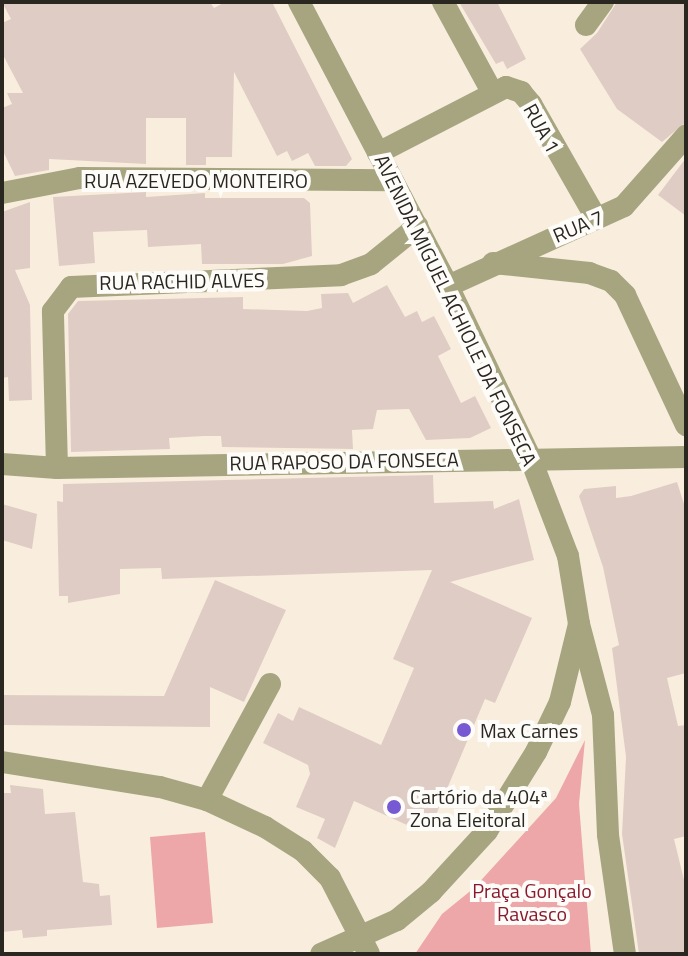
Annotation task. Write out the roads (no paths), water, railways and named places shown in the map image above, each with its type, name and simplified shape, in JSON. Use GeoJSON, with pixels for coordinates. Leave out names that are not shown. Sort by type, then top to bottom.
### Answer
{"type":"FeatureCollection","features":[{"type":"Feature","properties":{"kind":"street","name":"AVENIDA MIGUEL ACHIOLE DA FONSECA"},"geometry":{"type":"LineString","coordinates":[[299,2],[418,226],[530,457],[568,556],[579,624],[560,702],[536,752],[487,831],[431,892],[365,947],[321,954]]}},
{"type":"Feature","properties":{"kind":"street"},"geometry":{"type":"LineString","coordinates":[[378,153],[491,90],[443,2]]}},
{"type":"Feature","properties":{"kind":"street"},"geometry":{"type":"LineString","coordinates":[[586,25],[603,2]]}},
{"type":"Feature","properties":{"kind":"street","name":"RUA 1"},"geometry":{"type":"LineString","coordinates":[[491,90],[506,87],[521,92],[531,104],[596,218]]}},
{"type":"Feature","properties":{"kind":"street","name":"RUA 7"},"geometry":{"type":"LineString","coordinates":[[448,286],[492,263],[624,206],[646,187],[686,136]]}},
{"type":"Feature","properties":{"kind":"street","name":"RUA AZEVEDO MONTEIRO"},"geometry":{"type":"LineString","coordinates":[[2,193],[80,178],[391,180]]}},
{"type":"Feature","properties":{"kind":"street","name":"RUA RACHID ALVES"},"geometry":{"type":"LineString","coordinates":[[57,468],[53,311],[71,287],[341,275],[371,264],[418,226]]}},
{"type":"Feature","properties":{"kind":"street"},"geometry":{"type":"LineString","coordinates":[[492,263],[589,273],[611,281],[625,295],[683,416]]}},
{"type":"Feature","properties":{"kind":"street","name":"RUA RAPOSO DA FONSECA"},"geometry":{"type":"LineString","coordinates":[[2,464],[57,468],[530,457],[686,457]]}},
{"type":"Feature","properties":{"kind":"street"},"geometry":{"type":"LineString","coordinates":[[579,624],[603,715],[608,835],[625,954]]}},
{"type":"Feature","properties":{"kind":"street"},"geometry":{"type":"LineString","coordinates":[[207,800],[270,684]]}},
{"type":"Feature","properties":{"kind":"street"},"geometry":{"type":"LineString","coordinates":[[2,762],[160,787],[207,800],[303,851],[330,878],[365,947]]}},
{"type":"Feature","properties":{"kind":"place","name":"Max Carnes"},"geometry":{"type":"Point","coordinates":[464,730]}},
{"type":"Feature","properties":{"kind":"place","name":"Cartório da 404ª Zona Eleitoral"},"geometry":{"type":"Point","coordinates":[394,807]}},
{"type":"Feature","properties":{"kind":"park label","name":"Praça Gonçalo Ravasco"},"geometry":{"type":"Point","coordinates":[532,902]}}]}
